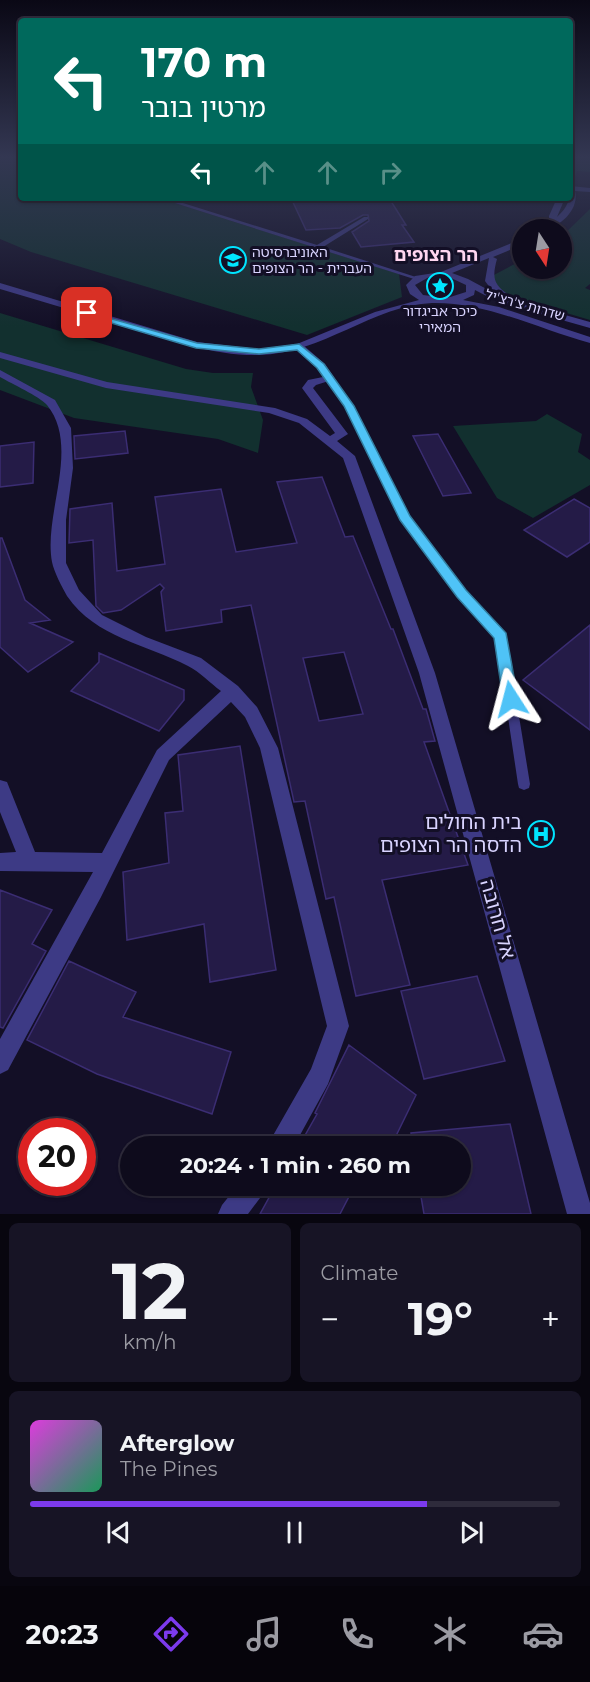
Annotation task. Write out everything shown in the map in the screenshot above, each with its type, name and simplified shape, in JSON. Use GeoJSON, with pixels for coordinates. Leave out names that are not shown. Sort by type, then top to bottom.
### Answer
{"type":"FeatureCollection","features":[{"type":"Feature","properties":{"kind":"street"},"geometry":{"type":"LineString","coordinates":[[435,300],[414,293],[410,285],[416,278],[443,274],[512,246]]}},
{"type":"Feature","properties":{"kind":"street"},"geometry":{"type":"LineString","coordinates":[[450,300],[459,299],[471,293],[472,278],[512,247]]}},
{"type":"Feature","properties":{"kind":"street"},"geometry":{"type":"LineString","coordinates":[[494,259],[488,274],[491,285],[500,294],[534,308]]}},
{"type":"Feature","properties":{"kind":"street","name":"שדרות צ'רצ'יל"},"geometry":{"type":"LineString","coordinates":[[443,274],[472,278],[483,293],[590,325]]}},
{"type":"Feature","properties":{"kind":"street"},"geometry":{"type":"LineString","coordinates":[[0,286],[196,345],[259,352],[299,347],[378,314],[414,293]]}},
{"type":"Feature","properties":{"kind":"street"},"geometry":{"type":"LineString","coordinates":[[378,314],[410,304],[435,300]]}},
{"type":"Feature","properties":{"kind":"street","name":"שדרות צ'רצ'יל"},"geometry":{"type":"LineString","coordinates":[[435,300],[450,300],[496,309],[590,340]]}},
{"type":"Feature","properties":{"kind":"street"},"geometry":{"type":"LineString","coordinates":[[0,355],[106,385],[271,410],[303,421],[329,441],[342,434],[307,388],[312,382],[330,379],[321,366],[299,347]]}},
{"type":"Feature","properties":{"kind":"street"},"geometry":{"type":"LineString","coordinates":[[0,373],[51,402],[65,428],[67,468],[59,520],[59,564],[72,593],[97,619],[140,641],[195,662],[232,691],[251,712],[269,748],[338,1026],[320,1076],[286,1136]]}},
{"type":"Feature","properties":{"kind":"street","name":"אל חרובה"},"geometry":{"type":"LineString","coordinates":[[329,441],[349,456],[427,673],[580,1214]]}},
{"type":"Feature","properties":{"kind":"street"},"geometry":{"type":"LineString","coordinates":[[0,1062],[108,863],[163,755],[232,691]]}},
{"type":"Feature","properties":{"kind":"street"},"geometry":{"type":"LineString","coordinates":[[0,788],[29,861]]}},
{"type":"Feature","properties":{"kind":"street"},"geometry":{"type":"LineString","coordinates":[[0,862],[108,863]]}},
{"type":"Feature","properties":{"kind":"street"},"geometry":{"type":"LineString","coordinates":[[231,1214],[245,1196]]}},
{"type":"Feature","properties":{"kind":"lane"},"geometry":{"type":"LineString","coordinates":[[212,214],[416,278]]}},
{"type":"Feature","properties":{"kind":"lane"},"geometry":{"type":"LineString","coordinates":[[318,247],[366,218]]}},
{"type":"Feature","properties":{"kind":"lane"},"geometry":{"type":"LineString","coordinates":[[330,379],[349,406],[404,517],[461,593],[501,636],[524,784]]}},
{"type":"Feature","properties":{"kind":"green space"},"geometry":{"type":"Polygon","coordinates":[[[0,214],[208,214],[399,274],[402,297],[307,335],[31,252],[0,239],[0,214]]]}},
{"type":"Feature","properties":{"kind":"green space"},"geometry":{"type":"Polygon","coordinates":[[[585,214],[590,214],[590,284],[585,288],[590,290],[590,320],[502,294],[492,276],[512,265],[512,279],[572,279],[572,226],[585,214]]]}},
{"type":"Feature","properties":{"kind":"green space"},"geometry":{"type":"Polygon","coordinates":[[[0,313],[186,369],[213,373],[253,373],[251,387],[263,420],[258,453],[218,439],[74,418],[0,390],[0,313]]]}},
{"type":"Feature","properties":{"kind":"green space"},"geometry":{"type":"Polygon","coordinates":[[[547,414],[582,434],[578,452],[590,460],[590,485],[533,518],[497,498],[453,426],[536,421],[547,414]]]}},
{"type":"Feature","properties":{"kind":"building"},"geometry":{"type":"Polygon","coordinates":[[[298,214],[399,214],[406,225],[402,225],[414,242],[361,247],[352,232],[369,221],[368,215],[363,215],[340,228],[306,230],[298,214]]]}},
{"type":"Feature","properties":{"kind":"building"},"geometry":{"type":"Polygon","coordinates":[[[125,431],[128,453],[75,459],[74,436],[125,431]]]}},
{"type":"Feature","properties":{"kind":"building"},"geometry":{"type":"Polygon","coordinates":[[[438,434],[471,493],[443,496],[413,436],[438,434]]]}},
{"type":"Feature","properties":{"kind":"building"},"geometry":{"type":"Polygon","coordinates":[[[34,442],[33,483],[0,487],[0,446],[34,442]]]}},
{"type":"Feature","properties":{"kind":"building"},"geometry":{"type":"Polygon","coordinates":[[[322,477],[345,537],[353,536],[391,629],[393,629],[423,709],[426,709],[435,741],[424,742],[468,865],[382,880],[410,985],[356,996],[334,897],[326,899],[305,801],[294,802],[251,605],[221,610],[222,622],[166,631],[161,592],[164,588],[160,584],[121,610],[103,613],[96,606],[93,540],[69,543],[70,509],[112,503],[117,571],[165,564],[155,497],[221,489],[236,552],[297,543],[277,482],[322,477]],[[344,652],[303,658],[319,721],[363,714],[344,652]]]}},
{"type":"Feature","properties":{"kind":"building"},"geometry":{"type":"Polygon","coordinates":[[[574,499],[590,508],[590,542],[567,557],[524,530],[574,499]]]}},
{"type":"Feature","properties":{"kind":"building"},"geometry":{"type":"Polygon","coordinates":[[[0,538],[2,538],[25,600],[50,620],[30,623],[73,642],[28,672],[0,647],[0,538]]]}},
{"type":"Feature","properties":{"kind":"building"},"geometry":{"type":"Polygon","coordinates":[[[590,625],[590,730],[523,680],[590,625]]]}},
{"type":"Feature","properties":{"kind":"building"},"geometry":{"type":"Polygon","coordinates":[[[99,653],[184,690],[184,700],[159,731],[71,691],[99,662],[99,653]]]}},
{"type":"Feature","properties":{"kind":"building"},"geometry":{"type":"Polygon","coordinates":[[[240,746],[276,970],[210,982],[204,924],[127,940],[123,872],[169,863],[165,813],[183,811],[178,755],[240,746]]]}},
{"type":"Feature","properties":{"kind":"building"},"geometry":{"type":"Polygon","coordinates":[[[0,890],[52,910],[32,944],[46,951],[3,1028],[0,1027],[0,890]]]}},
{"type":"Feature","properties":{"kind":"building"},"geometry":{"type":"Polygon","coordinates":[[[69,961],[136,992],[123,1017],[231,1052],[212,1114],[97,1074],[27,1040],[69,961]]]}},
{"type":"Feature","properties":{"kind":"building"},"geometry":{"type":"Polygon","coordinates":[[[477,976],[505,1061],[424,1079],[401,991],[477,976]]]}},
{"type":"Feature","properties":{"kind":"building"},"geometry":{"type":"Polygon","coordinates":[[[349,1045],[416,1095],[396,1136],[305,1136],[317,1114],[315,1113],[349,1045]]]}},
{"type":"Feature","properties":{"kind":"building"},"geometry":{"type":"Polygon","coordinates":[[[510,1124],[531,1214],[424,1214],[421,1196],[471,1196],[471,1136],[411,1136],[411,1133],[510,1124]]]}},
{"type":"Feature","properties":{"kind":"building"},"geometry":{"type":"Polygon","coordinates":[[[270,1196],[349,1196],[340,1214],[260,1214],[270,1196]]]}},
{"type":"Feature","properties":{"kind":"place","name":"האוניברסיטה העברית - הר הצופים"},"geometry":{"type":"Point","coordinates":[233,260]}},
{"type":"Feature","properties":{"kind":"place","name":"כיכר אביגדור המאירי"},"geometry":{"type":"Point","coordinates":[440,286]}},
{"type":"Feature","properties":{"kind":"place","name":"בית החולים הדסה הר הצופים"},"geometry":{"type":"Point","coordinates":[541,834]}},
{"type":"Feature","properties":{"kind":"district","name":"הר הצופים"},"geometry":{"type":"Point","coordinates":[436,255]}},
{"type":"Feature","properties":{"kind":"route"},"geometry":{"type":"LineString","coordinates":[[87,313],[196,345],[259,352],[299,347],[321,366],[349,406],[404,517],[461,593],[501,636],[511,699]]}}]}
